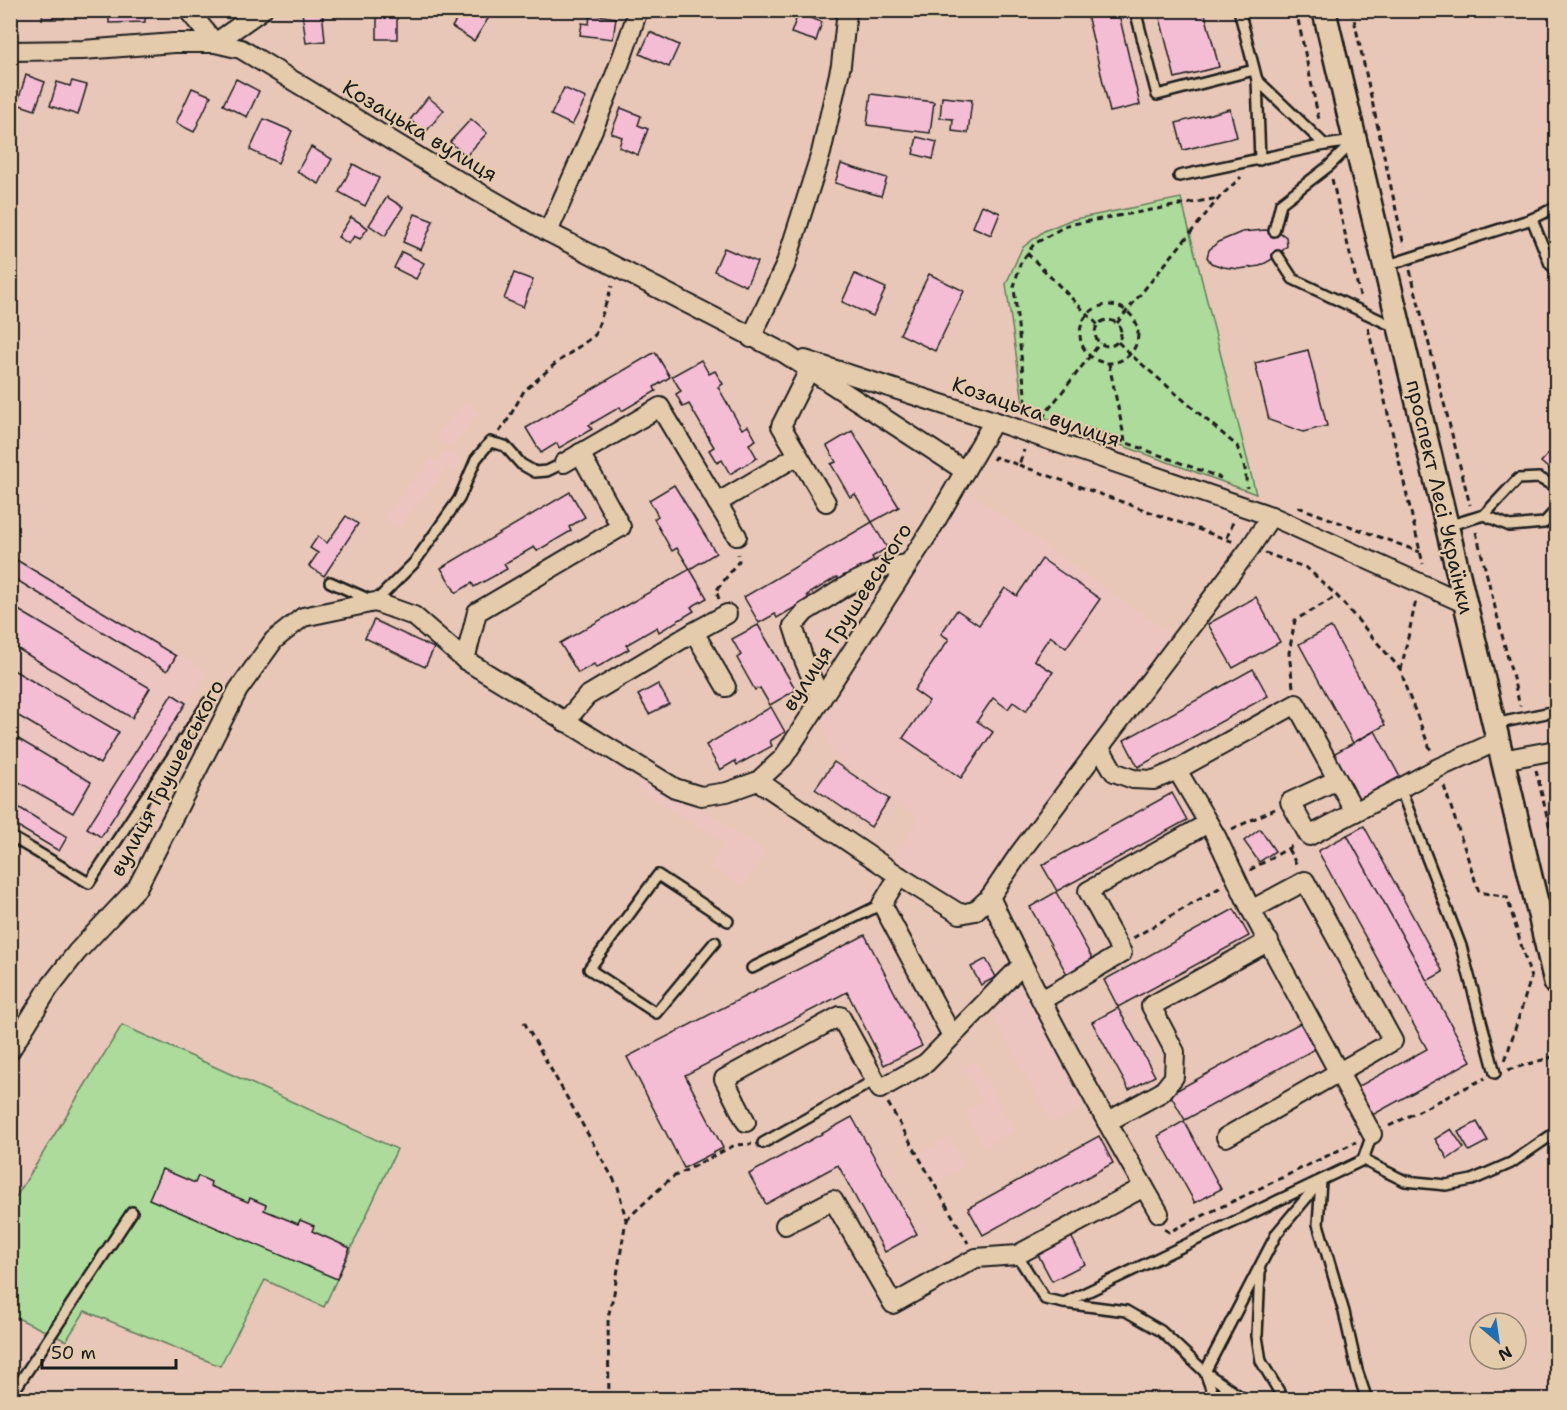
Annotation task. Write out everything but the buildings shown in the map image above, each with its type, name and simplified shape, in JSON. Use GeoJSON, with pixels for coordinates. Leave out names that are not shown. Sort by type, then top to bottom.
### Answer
{"type":"FeatureCollection","features":[{"type":"Feature","properties":{"kind":"street"},"geometry":{"type":"LineString","coordinates":[[188,10],[215,43],[262,10]]}},
{"type":"Feature","properties":{"kind":"street"},"geometry":{"type":"LineString","coordinates":[[548,232],[591,136],[638,10]]}},
{"type":"Feature","properties":{"kind":"street"},"geometry":{"type":"LineString","coordinates":[[751,338],[785,266],[821,153],[840,65],[847,10]]}},
{"type":"Feature","properties":{"kind":"street","name":"проспект Лесі Українки"},"geometry":{"type":"LineString","coordinates":[[1324,10],[1402,331],[1464,603],[1553,957],[1557,984]]}},
{"type":"Feature","properties":{"kind":"street","name":"Козацька вулиця"},"geometry":{"type":"LineString","coordinates":[[10,51],[82,50],[174,43],[215,43],[241,49],[440,170],[548,232],[784,353],[994,421],[1035,427],[1243,496],[1271,516],[1464,603]]}},
{"type":"Feature","properties":{"kind":"street","name":"Козацька вулиця"},"geometry":{"type":"LineString","coordinates":[[784,353],[965,471]]}},
{"type":"Feature","properties":{"kind":"street"},"geometry":{"type":"LineString","coordinates":[[809,370],[781,426],[826,502]]}},
{"type":"Feature","properties":{"kind":"street"},"geometry":{"type":"LineString","coordinates":[[465,660],[477,612],[621,527],[572,458],[660,407],[737,536]]}},
{"type":"Feature","properties":{"kind":"street","name":"вулиця Грушевського"},"geometry":{"type":"LineString","coordinates":[[758,781],[783,758],[908,564],[994,421]]}},
{"type":"Feature","properties":{"kind":"street"},"geometry":{"type":"LineString","coordinates":[[717,503],[797,456]]}},
{"type":"Feature","properties":{"kind":"street"},"geometry":{"type":"LineString","coordinates":[[375,602],[414,616],[465,660],[675,788],[701,796],[727,792],[758,781],[899,876],[960,914],[975,911],[990,897],[1019,854],[1250,548],[1271,516]]}},
{"type":"Feature","properties":{"kind":"street"},"geometry":{"type":"LineString","coordinates":[[821,700],[793,626],[805,612],[848,585],[885,567],[908,564]]}},
{"type":"Feature","properties":{"kind":"street","name":"вулиця Грушевського"},"geometry":{"type":"LineString","coordinates":[[10,1051],[49,988],[77,952],[137,888],[238,690],[274,640],[303,617],[375,602]]}},
{"type":"Feature","properties":{"kind":"street"},"geometry":{"type":"LineString","coordinates":[[565,722],[587,696],[727,614]]}},
{"type":"Feature","properties":{"kind":"street"},"geometry":{"type":"LineString","coordinates":[[694,632],[726,687]]}},
{"type":"Feature","properties":{"kind":"street"},"geometry":{"type":"LineString","coordinates":[[1100,748],[1114,772],[1133,779],[1154,780],[1177,770],[1296,704],[1354,812]]}},
{"type":"Feature","properties":{"kind":"street"},"geometry":{"type":"LineString","coordinates":[[1337,780],[1290,802],[1309,836],[1438,768],[1498,741],[1532,755],[1557,750]]}},
{"type":"Feature","properties":{"kind":"street"},"geometry":{"type":"LineString","coordinates":[[1177,770],[1212,829],[1251,910],[1372,1134]]}},
{"type":"Feature","properties":{"kind":"street"},"geometry":{"type":"LineString","coordinates":[[1042,1000],[1122,953],[1088,891],[1212,829]]}},
{"type":"Feature","properties":{"kind":"street"},"geometry":{"type":"LineString","coordinates":[[899,876],[882,904],[952,1036]]}},
{"type":"Feature","properties":{"kind":"street"},"geometry":{"type":"LineString","coordinates":[[1226,1137],[1393,1041],[1305,881],[1251,910]]}},
{"type":"Feature","properties":{"kind":"street"},"geometry":{"type":"LineString","coordinates":[[990,897],[1022,965],[1144,1186],[1160,1220]]}},
{"type":"Feature","properties":{"kind":"street"},"geometry":{"type":"LineString","coordinates":[[1107,1122],[1162,1092],[1174,1077],[1175,1052],[1151,1006],[1269,941]]}},
{"type":"Feature","properties":{"kind":"street"},"geometry":{"type":"LineString","coordinates":[[746,1122],[724,1079],[840,1016],[877,1085],[926,1063],[1022,965]]}},
{"type":"Feature","properties":{"kind":"street"},"geometry":{"type":"LineString","coordinates":[[785,1225],[833,1200],[893,1304],[976,1258],[1017,1255],[1144,1186]]}},
{"type":"Feature","properties":{"kind":"lane"},"geometry":{"type":"LineString","coordinates":[[1135,10],[1157,95],[1254,70]]}},
{"type":"Feature","properties":{"kind":"lane"},"geometry":{"type":"LineString","coordinates":[[1239,10],[1257,80],[1260,160]]}},
{"type":"Feature","properties":{"kind":"lane"},"geometry":{"type":"LineString","coordinates":[[1257,80],[1325,145]]}},
{"type":"Feature","properties":{"kind":"lane"},"geometry":{"type":"LineString","coordinates":[[1179,176],[1354,141]]}},
{"type":"Feature","properties":{"kind":"lane"},"geometry":{"type":"LineString","coordinates":[[1274,231],[1281,203],[1329,166],[1354,141]]}},
{"type":"Feature","properties":{"kind":"lane"},"geometry":{"type":"LineString","coordinates":[[1385,266],[1532,219],[1557,207]]}},
{"type":"Feature","properties":{"kind":"lane"},"geometry":{"type":"LineString","coordinates":[[1532,219],[1550,264],[1557,269]]}},
{"type":"Feature","properties":{"kind":"lane"},"geometry":{"type":"LineString","coordinates":[[1278,256],[1293,279],[1402,331]]}},
{"type":"Feature","properties":{"kind":"lane"},"geometry":{"type":"LineString","coordinates":[[330,582],[375,602],[414,563],[459,499],[476,459],[490,442],[506,446],[521,464],[535,472],[547,471],[572,458]]}},
{"type":"Feature","properties":{"kind":"lane"},"geometry":{"type":"LineString","coordinates":[[1447,526],[1484,515],[1518,479],[1539,478],[1557,487]]}},
{"type":"Feature","properties":{"kind":"lane"},"geometry":{"type":"LineString","coordinates":[[1484,515],[1510,526],[1544,523],[1557,510]]}},
{"type":"Feature","properties":{"kind":"lane"},"geometry":{"type":"LineString","coordinates":[[10,836],[89,883],[208,702]]}},
{"type":"Feature","properties":{"kind":"lane"},"geometry":{"type":"LineString","coordinates":[[1498,741],[1523,718],[1557,711]]}},
{"type":"Feature","properties":{"kind":"lane"},"geometry":{"type":"LineString","coordinates":[[1400,788],[1461,946],[1495,1073]]}},
{"type":"Feature","properties":{"kind":"lane"},"geometry":{"type":"LineString","coordinates":[[716,942],[656,1013],[589,969],[658,875],[728,921]]}},
{"type":"Feature","properties":{"kind":"lane"},"geometry":{"type":"LineString","coordinates":[[753,968],[882,904]]}},
{"type":"Feature","properties":{"kind":"lane"},"geometry":{"type":"LineString","coordinates":[[763,1143],[877,1085]]}},
{"type":"Feature","properties":{"kind":"lane"},"geometry":{"type":"LineString","coordinates":[[1363,1160],[1405,1181],[1446,1185],[1472,1180],[1511,1162],[1557,1132]]}},
{"type":"Feature","properties":{"kind":"lane"},"geometry":{"type":"LineString","coordinates":[[1064,1303],[1363,1160],[1372,1134]]}},
{"type":"Feature","properties":{"kind":"lane"},"geometry":{"type":"LineString","coordinates":[[1215,1400],[1205,1372],[1277,1233],[1321,1181]]}},
{"type":"Feature","properties":{"kind":"lane"},"geometry":{"type":"LineString","coordinates":[[1321,1181],[1318,1224],[1367,1400]]}},
{"type":"Feature","properties":{"kind":"lane"},"geometry":{"type":"LineString","coordinates":[[10,1397],[132,1212]]}},
{"type":"Feature","properties":{"kind":"lane"},"geometry":{"type":"LineString","coordinates":[[1017,1255],[1045,1299],[1126,1311],[1161,1332],[1205,1372],[1245,1400]]}},
{"type":"Feature","properties":{"kind":"lane"},"geometry":{"type":"LineString","coordinates":[[1260,1265],[1257,1336],[1261,1361],[1284,1400]]}},
{"type":"Feature","properties":{"kind":"path"},"geometry":{"type":"LineString","coordinates":[[1296,10],[1325,145]]}},
{"type":"Feature","properties":{"kind":"path"},"geometry":{"type":"LineString","coordinates":[[1353,10],[1407,259],[1523,718]]}},
{"type":"Feature","properties":{"kind":"path"},"geometry":{"type":"LineString","coordinates":[[1117,323],[1219,198],[1260,160]]}},
{"type":"Feature","properties":{"kind":"path"},"geometry":{"type":"LineString","coordinates":[[1329,166],[1424,566],[1401,670]]}},
{"type":"Feature","properties":{"kind":"path"},"geometry":{"type":"LineString","coordinates":[[1035,427],[1027,415],[1014,287],[1020,264],[1027,253],[1035,244],[1067,225],[1219,198]]}},
{"type":"Feature","properties":{"kind":"path"},"geometry":{"type":"LineString","coordinates":[[1027,253],[1098,325]]}},
{"type":"Feature","properties":{"kind":"path"},"geometry":{"type":"LineString","coordinates":[[490,442],[506,423],[524,391],[555,364],[595,335],[612,291],[615,266]]}},
{"type":"Feature","properties":{"kind":"path"},"geometry":{"type":"LineString","coordinates":[[1112,304],[1127,311],[1138,332],[1135,347],[1130,354],[1120,361],[1109,363],[1097,361],[1090,356],[1082,347],[1080,339],[1081,323],[1086,314],[1097,307],[1112,304]]}},
{"type":"Feature","properties":{"kind":"path"},"geometry":{"type":"LineString","coordinates":[[1109,320],[1117,323],[1121,334],[1118,342],[1111,346],[1100,343],[1095,334],[1098,325],[1109,320]]}},
{"type":"Feature","properties":{"kind":"path"},"geometry":{"type":"LineString","coordinates":[[1118,342],[1237,446],[1245,469],[1243,496]]}},
{"type":"Feature","properties":{"kind":"path"},"geometry":{"type":"LineString","coordinates":[[1035,427],[1100,343]]}},
{"type":"Feature","properties":{"kind":"path"},"geometry":{"type":"LineString","coordinates":[[1109,363],[1125,441]]}},
{"type":"Feature","properties":{"kind":"path"},"geometry":{"type":"LineString","coordinates":[[1035,427],[1048,425]]}},
{"type":"Feature","properties":{"kind":"path"},"geometry":{"type":"LineString","coordinates":[[1074,437],[1088,428],[1225,480]]}},
{"type":"Feature","properties":{"kind":"path"},"geometry":{"type":"LineString","coordinates":[[1019,465],[1307,568],[1337,596],[1401,670],[1438,768],[1479,892],[1507,897],[1531,978],[1502,1071],[1557,1056]]}},
{"type":"Feature","properties":{"kind":"path"},"geometry":{"type":"LineString","coordinates":[[1236,484],[1243,496]]}},
{"type":"Feature","properties":{"kind":"path"},"geometry":{"type":"LineString","coordinates":[[1290,504],[1420,552]]}},
{"type":"Feature","properties":{"kind":"path"},"geometry":{"type":"LineString","coordinates":[[727,614],[716,591],[739,561],[737,536]]}},
{"type":"Feature","properties":{"kind":"path"},"geometry":{"type":"LineString","coordinates":[[1296,704],[1289,653],[1295,620],[1337,596]]}},
{"type":"Feature","properties":{"kind":"path"},"geometry":{"type":"LineString","coordinates":[[1532,755],[1557,854]]}},
{"type":"Feature","properties":{"kind":"path"},"geometry":{"type":"LineString","coordinates":[[1212,829],[1290,802]]}},
{"type":"Feature","properties":{"kind":"path"},"geometry":{"type":"LineString","coordinates":[[1119,946],[1309,836]]}},
{"type":"Feature","properties":{"kind":"path"},"geometry":{"type":"LineString","coordinates":[[524,1022],[618,1187],[626,1220],[608,1317],[609,1400]]}},
{"type":"Feature","properties":{"kind":"path"},"geometry":{"type":"LineString","coordinates":[[1160,1220],[1169,1232],[1495,1073]]}},
{"type":"Feature","properties":{"kind":"path"},"geometry":{"type":"LineString","coordinates":[[877,1085],[976,1258]]}},
{"type":"Feature","properties":{"kind":"path"},"geometry":{"type":"LineString","coordinates":[[626,1220],[671,1178],[735,1145],[763,1143]]}},
{"type":"Feature","properties":{"kind":"shaded area"},"geometry":{"type":"Polygon","coordinates":[[[466,401],[480,413],[450,448],[436,437],[466,401]]]}},
{"type":"Feature","properties":{"kind":"shaded area"},"geometry":{"type":"Polygon","coordinates":[[[447,449],[463,462],[453,473],[447,469],[398,529],[384,517],[432,458],[437,462],[447,449]]]}},
{"type":"Feature","properties":{"kind":"shaded area"},"geometry":{"type":"Polygon","coordinates":[[[968,491],[1174,637],[981,894],[950,907],[894,866],[894,855],[919,818],[834,756],[821,721],[968,491]]]}},
{"type":"Feature","properties":{"kind":"shaded area"},"geometry":{"type":"Polygon","coordinates":[[[10,554],[208,672],[84,869],[11,825],[10,554]]]}},
{"type":"Feature","properties":{"kind":"shaded area"},"geometry":{"type":"Polygon","coordinates":[[[644,773],[766,851],[743,887],[711,866],[725,843],[635,787],[644,773]]]}},
{"type":"Feature","properties":{"kind":"shaded area"},"geometry":{"type":"Polygon","coordinates":[[[1021,986],[1085,1106],[1052,1124],[987,1004],[1021,986]]]}},
{"type":"Feature","properties":{"kind":"shaded area"},"geometry":{"type":"Polygon","coordinates":[[[975,1061],[1015,1131],[985,1147],[965,1112],[983,1101],[964,1068],[975,1061]]]}},
{"type":"Feature","properties":{"kind":"shaded area"},"geometry":{"type":"Polygon","coordinates":[[[949,1137],[965,1167],[934,1183],[918,1154],[949,1137]]]}},
{"type":"Feature","properties":{"kind":"green space"},"geometry":{"type":"Polygon","coordinates":[[[1181,198],[1256,494],[1024,410],[1006,284],[1022,248],[1044,231],[1070,220],[1181,198]]]}},
{"type":"Feature","properties":{"kind":"green space"},"geometry":{"type":"Polygon","coordinates":[[[122,1025],[397,1149],[324,1307],[265,1280],[220,1366],[85,1311],[66,1341],[11,1315],[10,1195],[16,1197],[122,1025]]]}}]}
